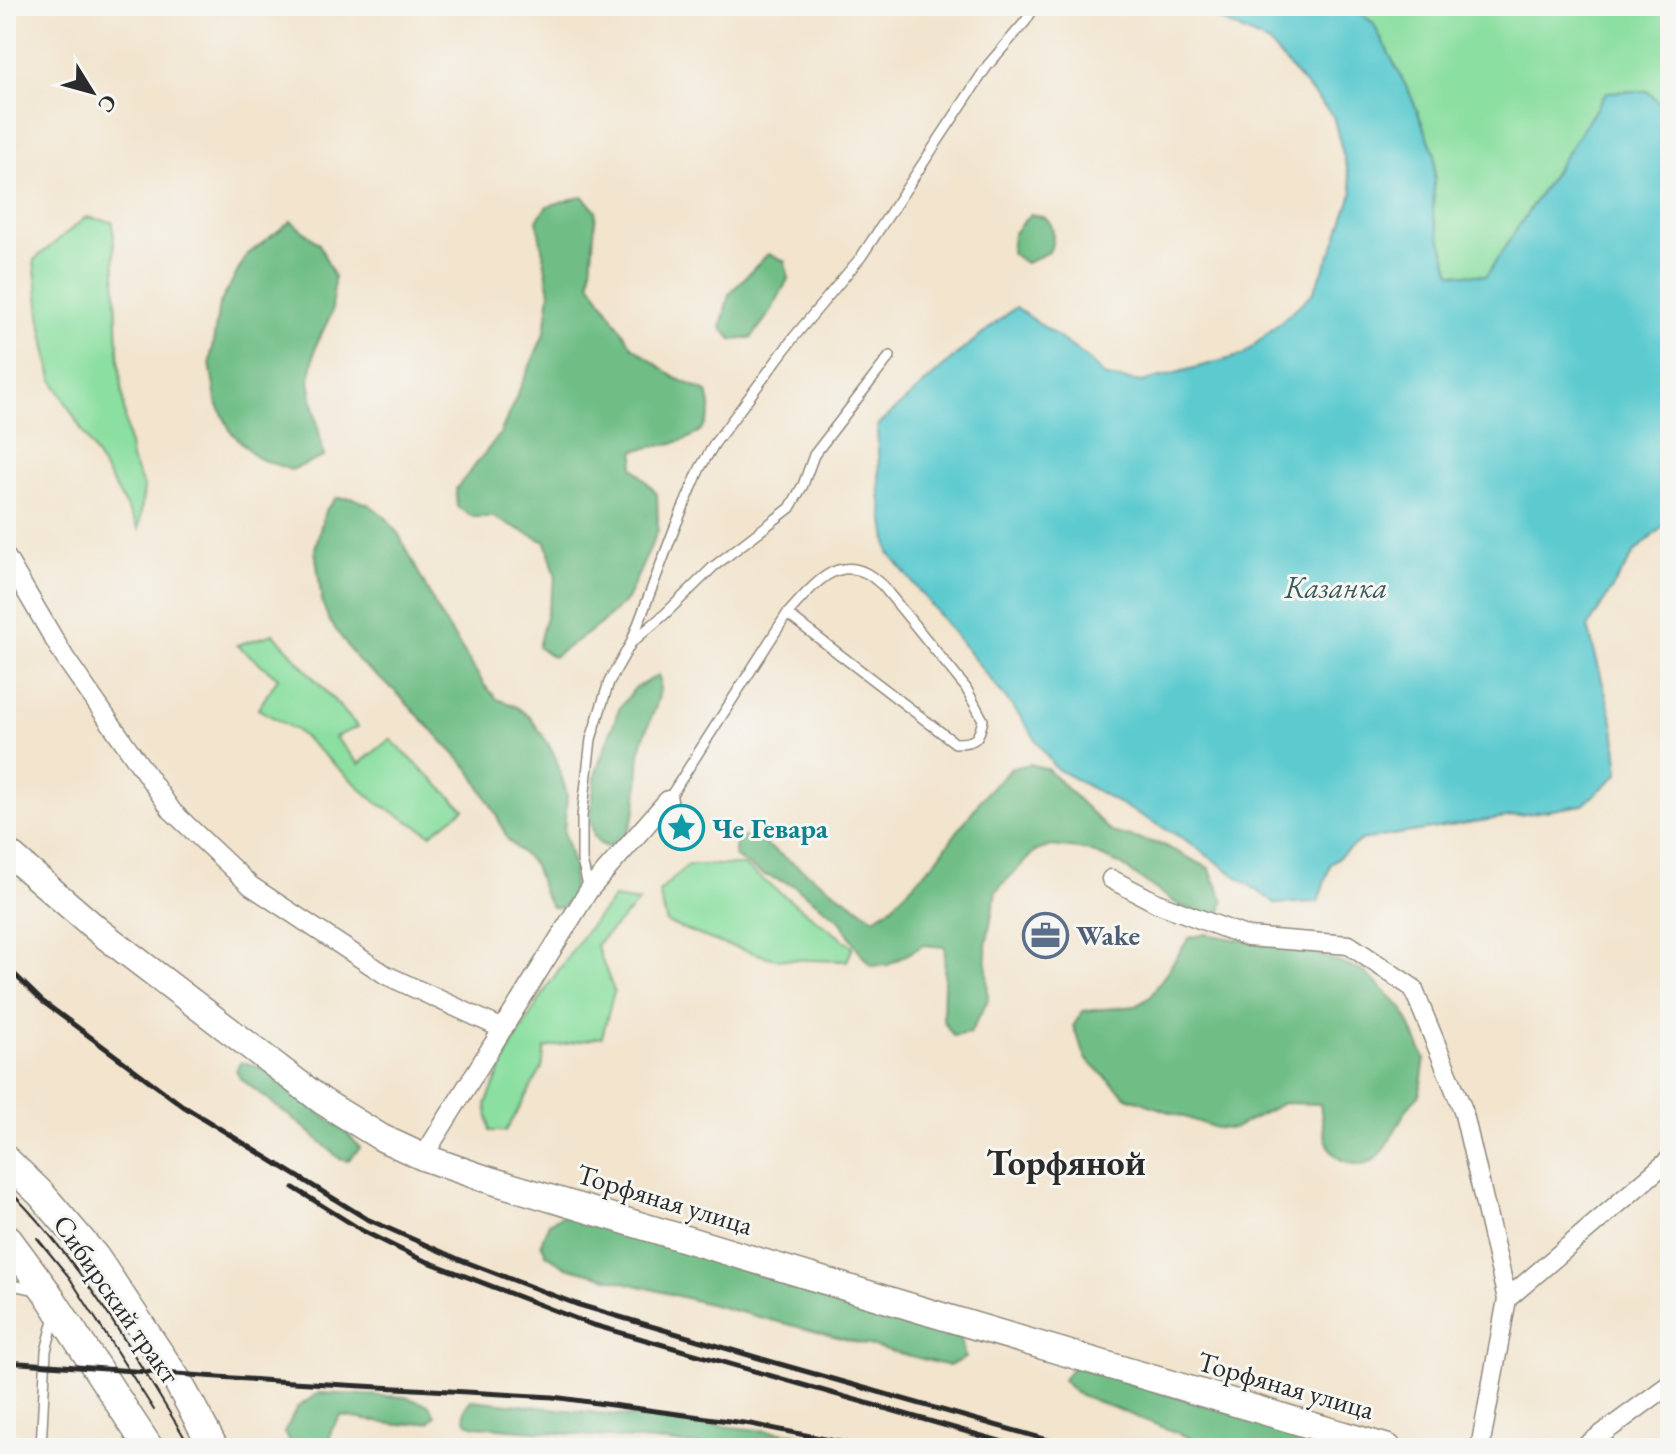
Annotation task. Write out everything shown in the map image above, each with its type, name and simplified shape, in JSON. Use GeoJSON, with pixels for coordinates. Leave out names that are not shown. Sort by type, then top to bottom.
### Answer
{"type":"FeatureCollection","features":[{"type":"Feature","properties":{"kind":"main road","name":"Сибирский тракт"},"geometry":{"type":"LineString","coordinates":[[6,1160],[41,1194],[95,1257],[177,1380],[214,1448]]}},
{"type":"Feature","properties":{"kind":"main road","name":"Сибирский тракт"},"geometry":{"type":"LineString","coordinates":[[6,1237],[52,1300],[149,1448]]}},
{"type":"Feature","properties":{"kind":"street"},"geometry":{"type":"LineString","coordinates":[[6,557],[65,658],[172,811],[251,886],[386,975],[503,1029]]}},
{"type":"Feature","properties":{"kind":"street"},"geometry":{"type":"LineString","coordinates":[[423,1157],[589,890],[668,800]]}},
{"type":"Feature","properties":{"kind":"street","name":"Торфяная улица"},"geometry":{"type":"LineString","coordinates":[[6,851],[100,932],[322,1101],[382,1138],[423,1157],[847,1288],[1388,1448]]}},
{"type":"Feature","properties":{"kind":"street"},"geometry":{"type":"LineString","coordinates":[[1111,879],[1157,903],[1248,937],[1349,945],[1413,988],[1463,1110],[1507,1299],[1480,1448]]}},
{"type":"Feature","properties":{"kind":"street"},"geometry":{"type":"LineString","coordinates":[[1507,1299],[1670,1159]]}},
{"type":"Feature","properties":{"kind":"street"},"geometry":{"type":"LineString","coordinates":[[1583,1448],[1670,1384]]}},
{"type":"Feature","properties":{"kind":"lane"},"geometry":{"type":"LineString","coordinates":[[589,890],[582,861],[582,817],[591,739],[609,682],[631,643],[700,468],[794,337],[861,257],[988,65],[1035,6]]}},
{"type":"Feature","properties":{"kind":"lane"},"geometry":{"type":"LineString","coordinates":[[631,643],[713,567],[790,508],[814,455],[890,356]]}},
{"type":"Feature","properties":{"kind":"lane"},"geometry":{"type":"LineString","coordinates":[[668,800],[787,614],[827,574],[843,569],[865,572],[882,585],[966,688],[983,720],[979,736],[970,743],[955,743],[787,614]]}},
{"type":"Feature","properties":{"kind":"lane"},"geometry":{"type":"LineString","coordinates":[[6,1284],[52,1300],[41,1448]]}},
{"type":"Feature","properties":{"kind":"green space"},"geometry":{"type":"Polygon","coordinates":[[[1352,6],[1670,6],[1670,113],[1647,91],[1607,92],[1486,276],[1451,273],[1433,214],[1435,154],[1411,96],[1373,23],[1352,6]]]}},
{"type":"Feature","properties":{"kind":"green space"},"geometry":{"type":"Polygon","coordinates":[[[582,196],[596,210],[590,282],[632,346],[675,378],[707,392],[710,409],[707,422],[691,437],[635,450],[633,467],[657,494],[658,530],[627,600],[599,625],[553,657],[538,647],[556,577],[546,542],[493,517],[473,517],[457,507],[456,489],[500,434],[545,332],[550,292],[537,220],[547,206],[582,196]]]}},
{"type":"Feature","properties":{"kind":"green space"},"geometry":{"type":"Polygon","coordinates":[[[1030,214],[1049,221],[1053,239],[1049,252],[1026,263],[1011,253],[1013,234],[1030,214]]]}},
{"type":"Feature","properties":{"kind":"green space"},"geometry":{"type":"Polygon","coordinates":[[[86,217],[113,222],[118,348],[124,409],[131,459],[144,487],[139,529],[52,379],[41,322],[34,260],[86,217]]]}},
{"type":"Feature","properties":{"kind":"green space"},"geometry":{"type":"Polygon","coordinates":[[[291,221],[319,244],[334,277],[332,312],[316,345],[309,382],[324,457],[291,470],[257,458],[231,432],[216,401],[210,362],[219,305],[247,255],[291,221]]]}},
{"type":"Feature","properties":{"kind":"green space"},"geometry":{"type":"Polygon","coordinates":[[[768,254],[785,261],[788,279],[770,313],[751,338],[733,340],[721,328],[729,294],[768,254]]]}},
{"type":"Feature","properties":{"kind":"green space"},"geometry":{"type":"Polygon","coordinates":[[[336,498],[353,498],[370,505],[386,518],[399,535],[439,613],[485,686],[497,699],[515,706],[530,717],[547,742],[567,794],[564,832],[574,869],[572,897],[562,908],[552,907],[534,865],[508,840],[470,770],[395,691],[358,661],[329,620],[322,602],[315,549],[325,511],[336,498]]]}},
{"type":"Feature","properties":{"kind":"green space"},"geometry":{"type":"Polygon","coordinates":[[[274,634],[358,727],[335,737],[359,764],[390,739],[464,809],[431,834],[376,802],[297,731],[258,709],[278,678],[237,645],[274,634]]]}},
{"type":"Feature","properties":{"kind":"green space"},"geometry":{"type":"Polygon","coordinates":[[[659,675],[657,702],[641,747],[637,801],[632,822],[623,837],[607,847],[594,836],[590,819],[596,772],[619,709],[635,688],[659,675]]]}},
{"type":"Feature","properties":{"kind":"green space"},"geometry":{"type":"Polygon","coordinates":[[[1030,764],[1047,769],[1111,832],[1163,845],[1209,868],[1224,901],[1219,919],[1180,906],[1121,865],[1087,850],[1051,846],[1034,852],[996,891],[986,946],[988,1000],[970,1033],[953,1036],[943,1020],[945,947],[924,945],[888,965],[871,966],[839,919],[793,885],[762,874],[734,856],[737,839],[753,836],[874,918],[889,909],[934,863],[986,793],[1012,768],[1030,764]]]}},
{"type":"Feature","properties":{"kind":"green space"},"geometry":{"type":"Polygon","coordinates":[[[688,865],[743,865],[853,947],[847,961],[775,959],[667,923],[659,892],[688,865]]]}},
{"type":"Feature","properties":{"kind":"green space"},"geometry":{"type":"Polygon","coordinates":[[[614,898],[639,902],[596,945],[614,991],[602,1037],[545,1048],[542,1068],[506,1131],[490,1131],[486,1104],[510,1049],[549,984],[586,931],[614,898]]]}},
{"type":"Feature","properties":{"kind":"green space"},"geometry":{"type":"Polygon","coordinates":[[[1206,934],[1313,953],[1365,972],[1403,1009],[1425,1059],[1419,1096],[1403,1115],[1381,1153],[1372,1161],[1361,1165],[1337,1158],[1326,1139],[1320,1104],[1283,1103],[1233,1129],[1216,1128],[1127,1097],[1087,1060],[1073,1026],[1083,1011],[1136,1006],[1151,996],[1189,938],[1206,934]]]}},
{"type":"Feature","properties":{"kind":"green space"},"geometry":{"type":"Polygon","coordinates":[[[241,1062],[258,1066],[348,1134],[360,1148],[348,1161],[340,1159],[240,1078],[236,1070],[241,1062]]]}},
{"type":"Feature","properties":{"kind":"green space"},"geometry":{"type":"Polygon","coordinates":[[[564,1215],[946,1331],[961,1339],[965,1358],[949,1366],[566,1267],[546,1254],[541,1243],[549,1223],[564,1215]]]}},
{"type":"Feature","properties":{"kind":"green space"},"geometry":{"type":"Polygon","coordinates":[[[1073,1366],[1304,1435],[1305,1444],[1302,1448],[1216,1448],[1075,1393],[1063,1380],[1073,1366]]]}},
{"type":"Feature","properties":{"kind":"green space"},"geometry":{"type":"Polygon","coordinates":[[[318,1393],[405,1397],[429,1405],[435,1416],[429,1422],[398,1425],[341,1416],[331,1430],[329,1448],[293,1448],[284,1433],[297,1408],[318,1393]]]}},
{"type":"Feature","properties":{"kind":"green space"},"geometry":{"type":"Polygon","coordinates":[[[471,1400],[798,1434],[804,1441],[802,1448],[734,1448],[476,1426],[467,1423],[465,1416],[465,1408],[471,1400]]]}},
{"type":"Feature","properties":{"kind":"water","name":"Казанка"},"geometry":{"type":"Polygon","coordinates":[[[1192,6],[1352,6],[1373,23],[1411,96],[1435,154],[1433,214],[1451,273],[1486,276],[1607,92],[1647,91],[1670,113],[1670,520],[1635,552],[1588,627],[1614,726],[1619,773],[1583,805],[1361,840],[1331,863],[1318,902],[1276,904],[1184,839],[1055,768],[1020,716],[889,553],[880,494],[877,426],[1016,307],[1083,355],[1106,377],[1142,382],[1243,355],[1313,293],[1353,191],[1333,116],[1268,43],[1192,6]]]}},
{"type":"Feature","properties":{"kind":"tram line"},"geometry":{"type":"LineString","coordinates":[[6,1187],[34,1216],[84,1279],[191,1448]]}},
{"type":"Feature","properties":{"kind":"tram line"},"geometry":{"type":"LineString","coordinates":[[37,1238],[69,1277],[154,1410]]}},
{"type":"Feature","properties":{"kind":"railway"},"geometry":{"type":"LineString","coordinates":[[6,966],[42,1001],[183,1106],[367,1219],[458,1259],[576,1304],[1076,1448]]}},
{"type":"Feature","properties":{"kind":"railway"},"geometry":{"type":"LineString","coordinates":[[294,1188],[363,1231],[418,1258],[590,1324],[1024,1448]]}},
{"type":"Feature","properties":{"kind":"railway"},"geometry":{"type":"LineString","coordinates":[[6,1362],[553,1397],[751,1424],[869,1448]]}},
{"type":"Feature","properties":{"kind":"place","name":"Че Гевара"},"geometry":{"type":"Point","coordinates":[681,828]}},
{"type":"Feature","properties":{"kind":"place","name":"Wake"},"geometry":{"type":"Point","coordinates":[1045,935]}},
{"type":"Feature","properties":{"kind":"district","name":"Торфяной"},"geometry":{"type":"Point","coordinates":[1066,1162]}}]}
